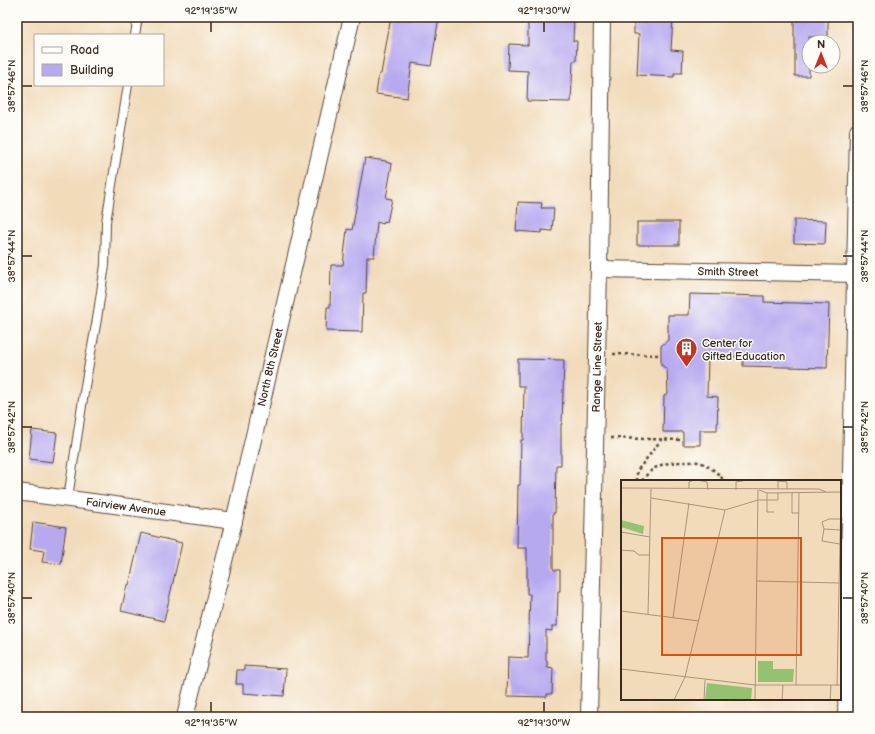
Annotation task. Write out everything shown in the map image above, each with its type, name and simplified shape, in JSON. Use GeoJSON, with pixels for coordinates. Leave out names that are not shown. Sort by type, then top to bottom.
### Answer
{"type":"FeatureCollection","features":[{"type":"Feature","properties":{"kind":"street","name":"North 8th Street"},"geometry":{"type":"LineString","coordinates":[[185,717],[234,521],[352,17]]}},
{"type":"Feature","properties":{"kind":"street","name":"Range Line Street"},"geometry":{"type":"LineString","coordinates":[[588,717],[599,270],[602,17]]}},
{"type":"Feature","properties":{"kind":"street"},"geometry":{"type":"LineString","coordinates":[[846,717],[857,273],[858,132]]}},
{"type":"Feature","properties":{"kind":"street","name":"Smith Street"},"geometry":{"type":"LineString","coordinates":[[599,270],[857,273]]}},
{"type":"Feature","properties":{"kind":"street","name":"Fairview Avenue"},"geometry":{"type":"LineString","coordinates":[[17,492],[234,521]]}},
{"type":"Feature","properties":{"kind":"lane"},"geometry":{"type":"LineString","coordinates":[[135,34],[138,17]]}},
{"type":"Feature","properties":{"kind":"lane"},"geometry":{"type":"LineString","coordinates":[[68,498],[104,272],[106,222],[128,86]]}},
{"type":"Feature","properties":{"kind":"path"},"geometry":{"type":"LineString","coordinates":[[597,354],[661,355]]}},
{"type":"Feature","properties":{"kind":"path"},"geometry":{"type":"LineString","coordinates":[[595,438],[683,440]]}},
{"type":"Feature","properties":{"kind":"path"},"geometry":{"type":"LineString","coordinates":[[636,480],[637,471],[661,439]]}},
{"type":"Feature","properties":{"kind":"path"},"geometry":{"type":"LineString","coordinates":[[643,480],[649,472],[664,464],[673,462],[696,462],[712,469],[720,475],[723,480]]}},
{"type":"Feature","properties":{"kind":"building"},"geometry":{"type":"Polygon","coordinates":[[[391,17],[439,17],[431,66],[412,63],[407,98],[376,94],[391,17]]]}},
{"type":"Feature","properties":{"kind":"building"},"geometry":{"type":"Polygon","coordinates":[[[528,17],[574,17],[573,41],[577,41],[576,61],[573,61],[571,102],[527,101],[528,71],[508,70],[509,44],[528,45],[528,17]]]}},
{"type":"Feature","properties":{"kind":"building"},"geometry":{"type":"Polygon","coordinates":[[[634,17],[673,17],[671,50],[683,51],[682,73],[674,73],[674,77],[637,75],[639,34],[634,34],[634,17]]]}},
{"type":"Feature","properties":{"kind":"building"},"geometry":{"type":"Polygon","coordinates":[[[794,17],[828,17],[828,34],[801,34],[801,74],[809,74],[809,76],[795,76],[794,17]]]}},
{"type":"Feature","properties":{"kind":"building"},"geometry":{"type":"Polygon","coordinates":[[[365,158],[386,161],[392,164],[386,198],[392,199],[387,222],[384,221],[383,224],[377,222],[374,257],[367,257],[366,293],[363,293],[362,332],[326,331],[327,307],[330,307],[331,265],[343,265],[347,229],[352,230],[365,158]]]}},
{"type":"Feature","properties":{"kind":"building"},"geometry":{"type":"Polygon","coordinates":[[[518,202],[542,203],[541,208],[554,208],[552,231],[542,230],[542,233],[516,231],[518,202]]]}},
{"type":"Feature","properties":{"kind":"building"},"geometry":{"type":"Polygon","coordinates":[[[794,220],[826,221],[825,244],[794,243],[794,220]]]}},
{"type":"Feature","properties":{"kind":"building"},"geometry":{"type":"Polygon","coordinates":[[[637,222],[679,222],[679,245],[637,245],[637,222]]]}},
{"type":"Feature","properties":{"kind":"building","name":"Center for Gifted Education"},"geometry":{"type":"Polygon","coordinates":[[[690,294],[764,296],[764,302],[829,304],[827,368],[743,366],[743,357],[708,356],[707,396],[718,397],[717,430],[700,430],[700,445],[683,445],[683,432],[663,432],[664,396],[668,394],[667,369],[661,365],[661,346],[668,340],[668,315],[689,315],[690,294]]]}},
{"type":"Feature","properties":{"kind":"building"},"geometry":{"type":"Polygon","coordinates":[[[518,359],[564,360],[561,465],[556,465],[555,513],[553,513],[553,568],[554,570],[560,570],[560,591],[558,591],[557,626],[552,626],[552,631],[546,630],[547,667],[553,668],[552,694],[547,694],[547,697],[507,696],[508,657],[528,658],[530,594],[527,594],[527,548],[517,548],[518,485],[520,485],[521,440],[523,440],[524,386],[518,386],[518,359]]]}},
{"type":"Feature","properties":{"kind":"building"},"geometry":{"type":"Polygon","coordinates":[[[32,430],[57,433],[53,462],[29,459],[32,430]]]}},
{"type":"Feature","properties":{"kind":"building"},"geometry":{"type":"Polygon","coordinates":[[[33,522],[66,527],[61,564],[42,562],[44,551],[30,549],[33,522]]]}},
{"type":"Feature","properties":{"kind":"building"},"geometry":{"type":"Polygon","coordinates":[[[141,533],[182,543],[164,621],[121,611],[127,585],[129,585],[141,533]]]}},
{"type":"Feature","properties":{"kind":"building"},"geometry":{"type":"Polygon","coordinates":[[[244,666],[286,669],[284,696],[243,693],[243,684],[236,684],[237,670],[244,670],[244,666]]]}},
{"type":"Feature","properties":{"kind":"place","name":"Center for Gifted Education"},"geometry":{"type":"Point","coordinates":[687,368]}}]}
